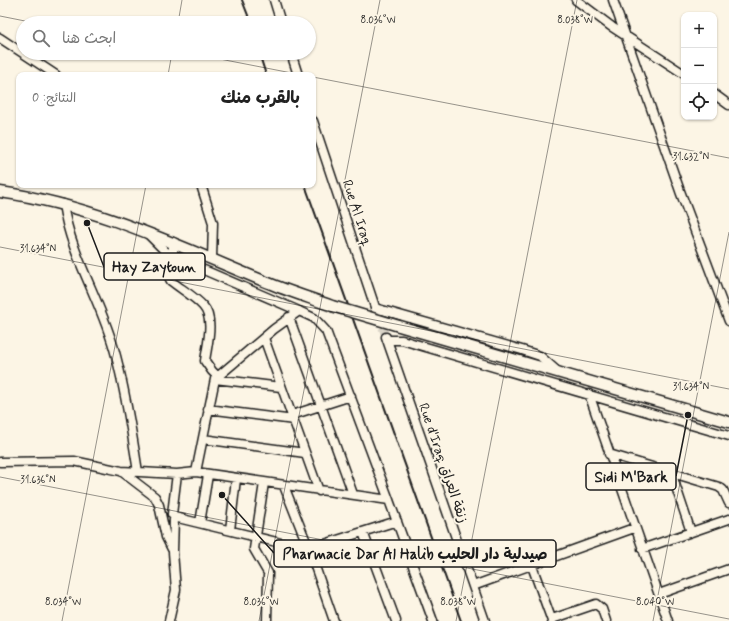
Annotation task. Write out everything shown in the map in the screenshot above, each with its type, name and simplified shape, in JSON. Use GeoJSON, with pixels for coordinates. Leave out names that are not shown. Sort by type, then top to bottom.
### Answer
{"type":"FeatureCollection","features":[{"type":"Feature","properties":{"kind":"main road"},"geometry":{"type":"LineString","coordinates":[[0,192],[63,204],[146,232],[267,282],[332,306],[729,422]]}},
{"type":"Feature","properties":{"kind":"street"},"geometry":{"type":"LineString","coordinates":[[274,0],[279,16]]}},
{"type":"Feature","properties":{"kind":"street"},"geometry":{"type":"LineString","coordinates":[[576,0],[626,36],[681,72]]}},
{"type":"Feature","properties":{"kind":"street"},"geometry":{"type":"LineString","coordinates":[[613,0],[680,191],[729,321]]}},
{"type":"Feature","properties":{"kind":"street"},"geometry":{"type":"LineString","coordinates":[[0,38],[16,49]]}},
{"type":"Feature","properties":{"kind":"street"},"geometry":{"type":"LineString","coordinates":[[33,60],[51,72]]}},
{"type":"Feature","properties":{"kind":"street"},"geometry":{"type":"LineString","coordinates":[[293,60],[297,72]]}},
{"type":"Feature","properties":{"kind":"street"},"geometry":{"type":"LineString","coordinates":[[717,96],[729,105]]}},
{"type":"Feature","properties":{"kind":"street","name":"Rue Al Iraq"},"geometry":{"type":"LineString","coordinates":[[316,130],[376,310],[540,356],[557,371]]}},
{"type":"Feature","properties":{"kind":"street"},"geometry":{"type":"LineString","coordinates":[[202,188],[213,223],[212,259]]}},
{"type":"Feature","properties":{"kind":"street"},"geometry":{"type":"LineString","coordinates":[[63,204],[69,235],[116,356],[133,436],[138,472]]}},
{"type":"Feature","properties":{"kind":"street"},"geometry":{"type":"LineString","coordinates":[[146,232],[159,247],[173,255],[314,318],[326,331],[433,621]]}},
{"type":"Feature","properties":{"kind":"street"},"geometry":{"type":"LineString","coordinates":[[173,242],[170,279],[207,310],[209,326],[205,361],[216,377],[281,387]]}},
{"type":"Feature","properties":{"kind":"street"},"geometry":{"type":"LineString","coordinates":[[196,472],[208,409],[216,377],[299,311]]}},
{"type":"Feature","properties":{"kind":"street"},"geometry":{"type":"LineString","coordinates":[[290,317],[353,494]]}},
{"type":"Feature","properties":{"kind":"street"},"geometry":{"type":"LineString","coordinates":[[264,338],[319,491]]}},
{"type":"Feature","properties":{"kind":"street","name":"Rue d'Iraq زنقة العراق"},"geometry":{"type":"LineString","coordinates":[[485,621],[386,339],[407,342],[589,394]]}},
{"type":"Feature","properties":{"kind":"street"},"geometry":{"type":"LineString","coordinates":[[589,394],[729,436]]}},
{"type":"Feature","properties":{"kind":"street"},"geometry":{"type":"LineString","coordinates":[[589,394],[634,528],[668,621]]}},
{"type":"Feature","properties":{"kind":"street"},"geometry":{"type":"LineString","coordinates":[[208,409],[293,418],[351,396]]}},
{"type":"Feature","properties":{"kind":"street"},"geometry":{"type":"LineString","coordinates":[[203,439],[306,453]]}},
{"type":"Feature","properties":{"kind":"street"},"geometry":{"type":"LineString","coordinates":[[609,454],[719,487],[723,490],[729,503]]}},
{"type":"Feature","properties":{"kind":"street"},"geometry":{"type":"LineString","coordinates":[[0,462],[74,462],[121,471],[177,474],[196,472],[284,486],[389,500]]}},
{"type":"Feature","properties":{"kind":"street"},"geometry":{"type":"LineString","coordinates":[[121,471],[155,497],[159,505],[166,536],[173,552]]}},
{"type":"Feature","properties":{"kind":"street"},"geometry":{"type":"LineString","coordinates":[[671,472],[691,532]]}},
{"type":"Feature","properties":{"kind":"street"},"geometry":{"type":"LineString","coordinates":[[169,621],[176,590],[173,552],[174,518],[172,514],[177,474]]}},
{"type":"Feature","properties":{"kind":"street"},"geometry":{"type":"LineString","coordinates":[[200,523],[208,474]]}},
{"type":"Feature","properties":{"kind":"street"},"geometry":{"type":"LineString","coordinates":[[230,530],[236,479]]}},
{"type":"Feature","properties":{"kind":"street"},"geometry":{"type":"LineString","coordinates":[[264,483],[254,552],[268,573],[267,621]]}},
{"type":"Feature","properties":{"kind":"street"},"geometry":{"type":"LineString","coordinates":[[284,486],[309,550],[334,621]]}},
{"type":"Feature","properties":{"kind":"street"},"geometry":{"type":"LineString","coordinates":[[174,518],[230,530],[309,550],[397,521]]}},
{"type":"Feature","properties":{"kind":"street"},"geometry":{"type":"LineString","coordinates":[[642,549],[729,519]]}},
{"type":"Feature","properties":{"kind":"street"},"geometry":{"type":"LineString","coordinates":[[473,586],[634,528]]}},
{"type":"Feature","properties":{"kind":"street"},"geometry":{"type":"LineString","coordinates":[[363,532],[396,621]]}},
{"type":"Feature","properties":{"kind":"street"},"geometry":{"type":"LineString","coordinates":[[532,566],[552,620],[596,604],[602,609],[606,621]]}},
{"type":"Feature","properties":{"kind":"street"},"geometry":{"type":"LineString","coordinates":[[659,594],[729,569]]}},
{"type":"Feature","properties":{"kind":"tunnel"},"geometry":{"type":"LineString","coordinates":[[378,316],[386,337]]}},
{"type":"Feature","properties":{"kind":"railway"},"geometry":{"type":"LineString","coordinates":[[242,0],[248,16]]}},
{"type":"Feature","properties":{"kind":"railway"},"geometry":{"type":"LineString","coordinates":[[261,60],[265,72]]}},
{"type":"Feature","properties":{"kind":"railway"},"geometry":{"type":"LineString","coordinates":[[306,188],[461,621]]}},
{"type":"Feature","properties":{"kind":"place","name":"Hay Zaytoun"},"geometry":{"type":"Point","coordinates":[87,223]}},
{"type":"Feature","properties":{"kind":"place","name":"Sidi M'Bark"},"geometry":{"type":"Point","coordinates":[688,415]}},
{"type":"Feature","properties":{"kind":"place","name":"Pharmacie Dar Al Halib صيدلية دار الحليب"},"geometry":{"type":"Point","coordinates":[222,495]}}]}
